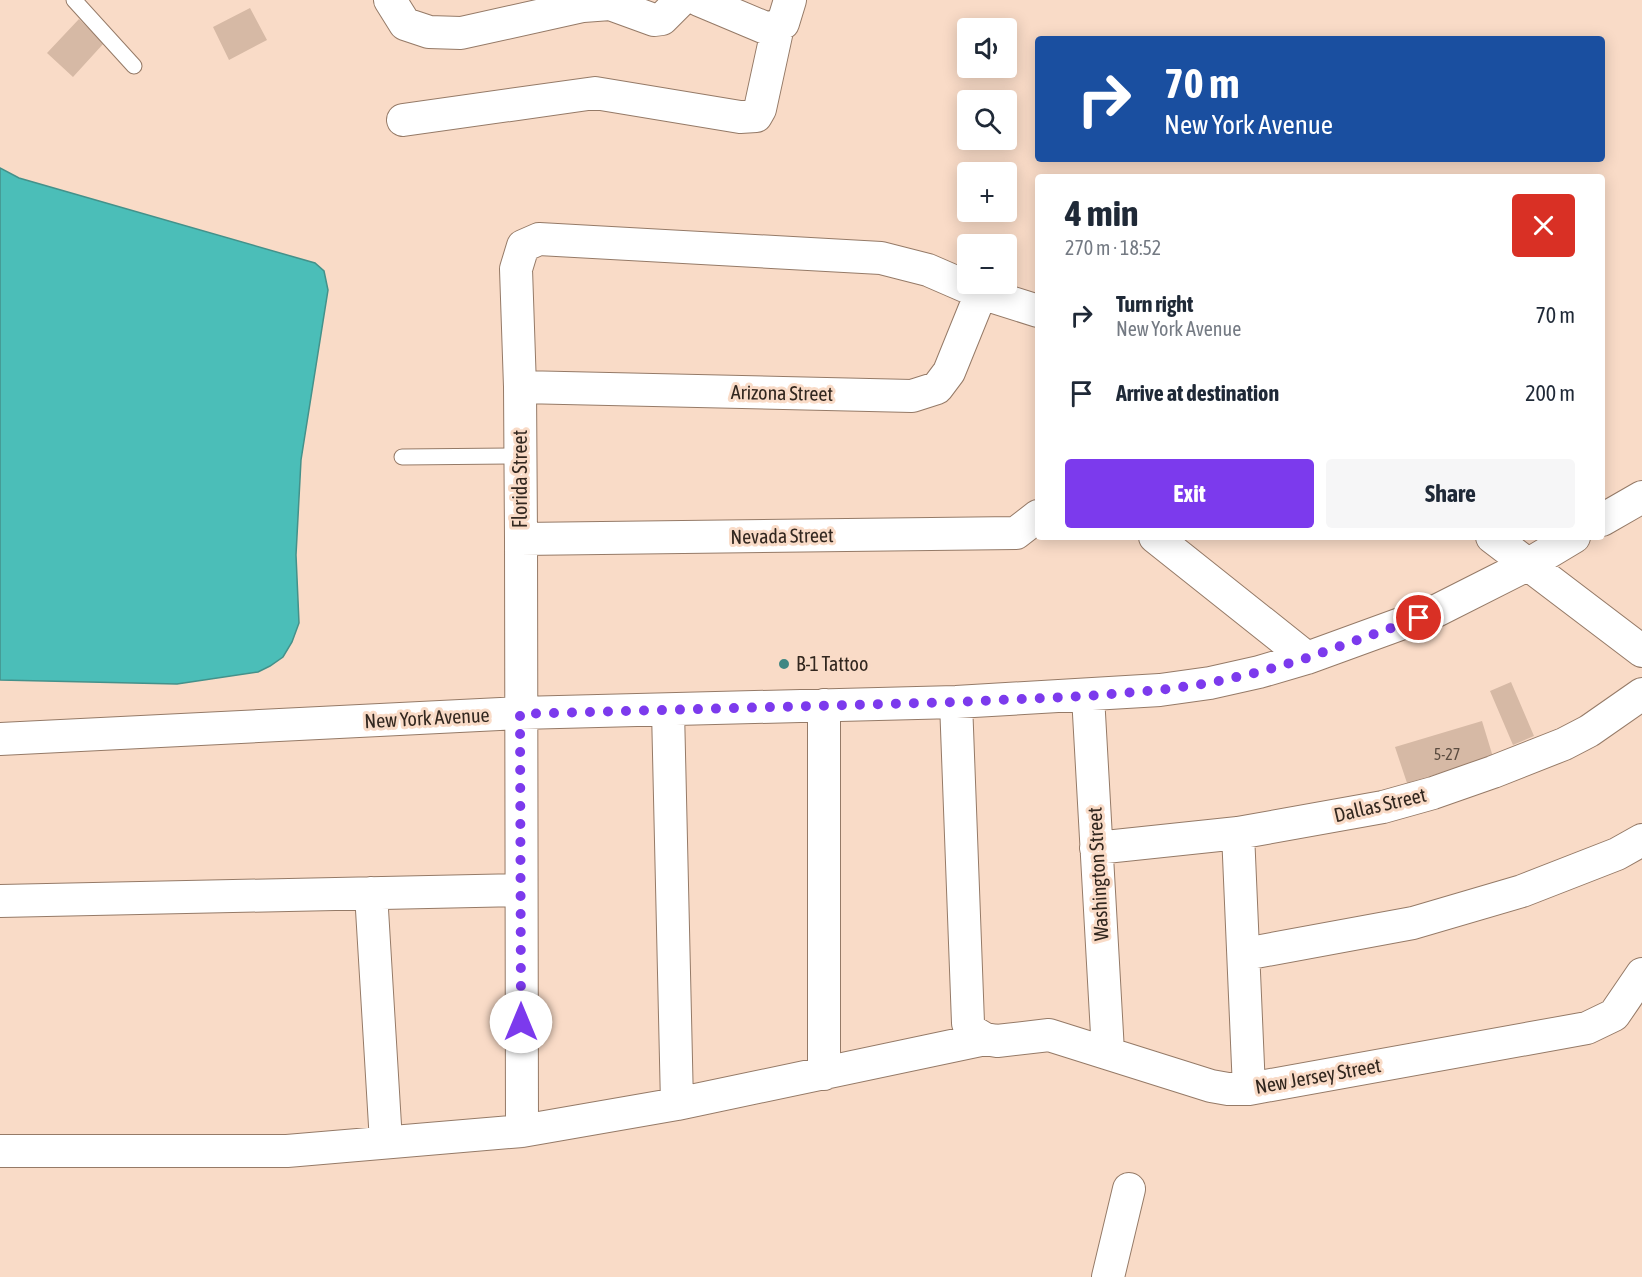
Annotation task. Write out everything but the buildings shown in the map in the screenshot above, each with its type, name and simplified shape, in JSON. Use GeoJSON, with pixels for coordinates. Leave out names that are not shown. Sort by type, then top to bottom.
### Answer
{"type":"FeatureCollection","features":[{"type":"Feature","properties":{"kind":"street"},"geometry":{"type":"LineString","coordinates":[[390,0],[405,24],[429,32],[461,33],[583,6],[610,4],[654,20],[662,19],[681,0]]}},
{"type":"Feature","properties":{"kind":"street"},"geometry":{"type":"LineString","coordinates":[[699,0],[768,29],[784,13]]}},
{"type":"Feature","properties":{"kind":"street"},"geometry":{"type":"LineString","coordinates":[[403,120],[596,93],[740,117],[756,116],[760,109],[784,13]]}},
{"type":"Feature","properties":{"kind":"street","name":"Florida Street"},"geometry":{"type":"LineString","coordinates":[[522,1131],[520,387],[516,269],[523,246],[539,239],[881,258],[928,270],[957,283]]}},
{"type":"Feature","properties":{"kind":"street","name":"Arizona Street"},"geometry":{"type":"LineString","coordinates":[[520,387],[912,396],[937,388],[949,372],[981,294]]}},
{"type":"Feature","properties":{"kind":"street"},"geometry":{"type":"LineString","coordinates":[[984,294],[1035,310]]}},
{"type":"Feature","properties":{"kind":"street"},"geometry":{"type":"LineString","coordinates":[[1605,518],[1642,496]]}},
{"type":"Feature","properties":{"kind":"street","name":"Nevada Street"},"geometry":{"type":"LineString","coordinates":[[521,539],[1016,533],[1035,518]]}},
{"type":"Feature","properties":{"kind":"street"},"geometry":{"type":"LineString","coordinates":[[1159,540],[1307,658]]}},
{"type":"Feature","properties":{"kind":"street"},"geometry":{"type":"LineString","coordinates":[[1496,540],[1642,651]]}},
{"type":"Feature","properties":{"kind":"street","name":"New York Avenue"},"geometry":{"type":"LineString","coordinates":[[0,739],[520,714],[956,702],[1088,696],[1210,683],[1307,658],[1436,611],[1529,564],[1569,540]]}},
{"type":"Feature","properties":{"kind":"street","name":"Dallas Street"},"geometry":{"type":"LineString","coordinates":[[1096,848],[1238,833],[1383,807],[1493,772],[1564,744],[1589,731],[1642,694]]}},
{"type":"Feature","properties":{"kind":"street","name":"Washington Street"},"geometry":{"type":"LineString","coordinates":[[1088,696],[1108,1052]]}},
{"type":"Feature","properties":{"kind":"street"},"geometry":{"type":"LineString","coordinates":[[956,702],[968,1023],[970,1030],[980,1037]]}},
{"type":"Feature","properties":{"kind":"street"},"geometry":{"type":"LineString","coordinates":[[824,705],[824,1074]]}},
{"type":"Feature","properties":{"kind":"street"},"geometry":{"type":"LineString","coordinates":[[668,710],[677,1104]]}},
{"type":"Feature","properties":{"kind":"street"},"geometry":{"type":"LineString","coordinates":[[1238,833],[1249,1089]]}},
{"type":"Feature","properties":{"kind":"street"},"geometry":{"type":"LineString","coordinates":[[1245,954],[1424,920],[1522,891],[1617,854],[1642,840]]}},
{"type":"Feature","properties":{"kind":"street"},"geometry":{"type":"LineString","coordinates":[[0,900],[521,891]]}},
{"type":"Feature","properties":{"kind":"street"},"geometry":{"type":"LineString","coordinates":[[371,893],[386,1142]]}},
{"type":"Feature","properties":{"kind":"street","name":"New Jersey Street"},"geometry":{"type":"LineString","coordinates":[[0,1151],[287,1151],[522,1131],[677,1104],[824,1074],[980,1037],[997,1041],[1049,1035],[1211,1086],[1249,1089],[1587,1028],[1614,1015],[1642,974]]}},
{"type":"Feature","properties":{"kind":"street"},"geometry":{"type":"LineString","coordinates":[[1108,1277],[1129,1190]]}},
{"type":"Feature","properties":{"kind":"lane"},"geometry":{"type":"LineString","coordinates":[[74,0],[134,66]]}},
{"type":"Feature","properties":{"kind":"lane"},"geometry":{"type":"LineString","coordinates":[[402,457],[520,456]]}},
{"type":"Feature","properties":{"kind":"water"},"geometry":{"type":"Polygon","coordinates":[[[0,168],[19,178],[315,263],[324,271],[328,290],[301,460],[296,555],[299,623],[283,657],[270,666],[258,672],[177,684],[0,680],[0,168]]]}},
{"type":"Feature","properties":{"kind":"place","name":"B-1 Tattoo"},"geometry":{"type":"Point","coordinates":[784,664]}},
{"type":"Feature","properties":{"kind":"route"},"geometry":{"type":"LineString","coordinates":[[521,1022],[520,714],[956,702],[1160,690],[1210,683],[1259,672],[1307,658],[1419,618]]}}]}
